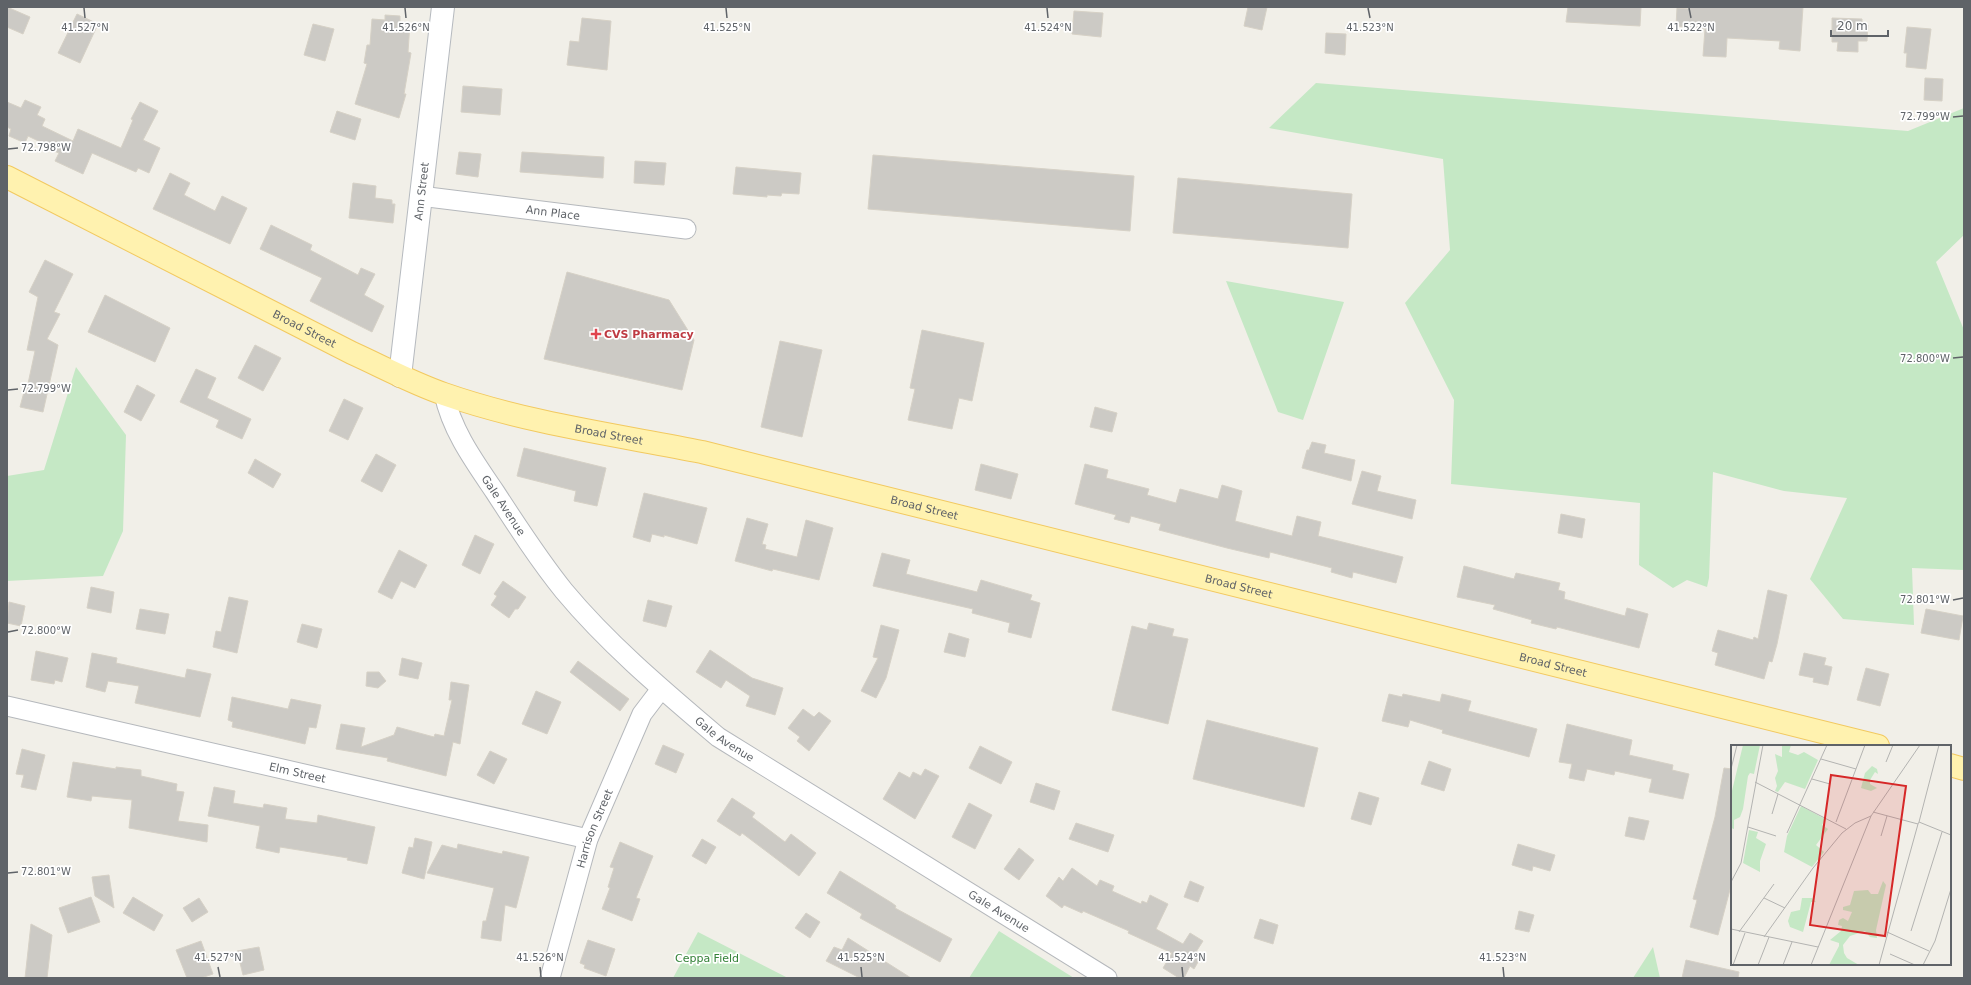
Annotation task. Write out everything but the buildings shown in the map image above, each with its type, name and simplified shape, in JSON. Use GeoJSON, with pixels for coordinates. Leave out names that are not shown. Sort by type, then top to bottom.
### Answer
{"type":"FeatureCollection","features":[{"type":"Feature","properties":{"kind":"main road","name":"Ann Street"},"geometry":{"type":"LineString","coordinates":[[400,376],[443,7]]}},
{"type":"Feature","properties":{"kind":"main road","name":"Broad Street"},"geometry":{"type":"LineString","coordinates":[[7,177],[400,376],[444,394],[535,420],[702,452],[1874,745]]}},
{"type":"Feature","properties":{"kind":"main road"},"geometry":{"type":"LineString","coordinates":[[1951,765],[1964,769]]}},
{"type":"Feature","properties":{"kind":"street","name":"Ann Place"},"geometry":{"type":"LineString","coordinates":[[420,196],[686,229]]}},
{"type":"Feature","properties":{"kind":"street","name":"Gale Avenue"},"geometry":{"type":"LineString","coordinates":[[444,394],[447,407],[463,444],[531,548],[565,592],[602,632],[661,689],[718,737],[1107,978]]}},
{"type":"Feature","properties":{"kind":"street","name":"Harrison Street"},"geometry":{"type":"LineString","coordinates":[[550,978],[588,839],[642,714],[661,689]]}},
{"type":"Feature","properties":{"kind":"street","name":"Elm Street"},"geometry":{"type":"LineString","coordinates":[[7,706],[588,839]]}},
{"type":"Feature","properties":{"kind":"green space"},"geometry":{"type":"Polygon","coordinates":[[[1316,83],[1908,131],[1964,108],[1964,235],[1936,262],[1964,330],[1964,570],[1912,568],[1914,625],[1843,619],[1810,579],[1847,498],[1784,491],[1713,472],[1709,578],[1707,587],[1687,580],[1673,588],[1639,565],[1640,503],[1451,484],[1454,400],[1405,303],[1450,250],[1443,159],[1269,128],[1316,83]]]}},
{"type":"Feature","properties":{"kind":"green space"},"geometry":{"type":"Polygon","coordinates":[[[1226,281],[1344,302],[1303,420],[1278,412],[1226,281]]]}},
{"type":"Feature","properties":{"kind":"green space"},"geometry":{"type":"Polygon","coordinates":[[[76,367],[126,435],[123,531],[103,576],[7,581],[7,476],[44,470],[76,367]]]}},
{"type":"Feature","properties":{"kind":"green space"},"geometry":{"type":"Polygon","coordinates":[[[999,931],[1074,978],[969,978],[999,931]]]}},
{"type":"Feature","properties":{"kind":"green space","name":"Ceppa Field"},"geometry":{"type":"Polygon","coordinates":[[[698,932],[788,978],[673,978],[698,932]]]}},
{"type":"Feature","properties":{"kind":"green space"},"geometry":{"type":"Polygon","coordinates":[[[1653,947],[1660,978],[1633,978],[1653,947]]]}},
{"type":"Feature","properties":{"kind":"place","name":"CVS Pharmacy"},"geometry":{"type":"Point","coordinates":[596,334]}}]}
